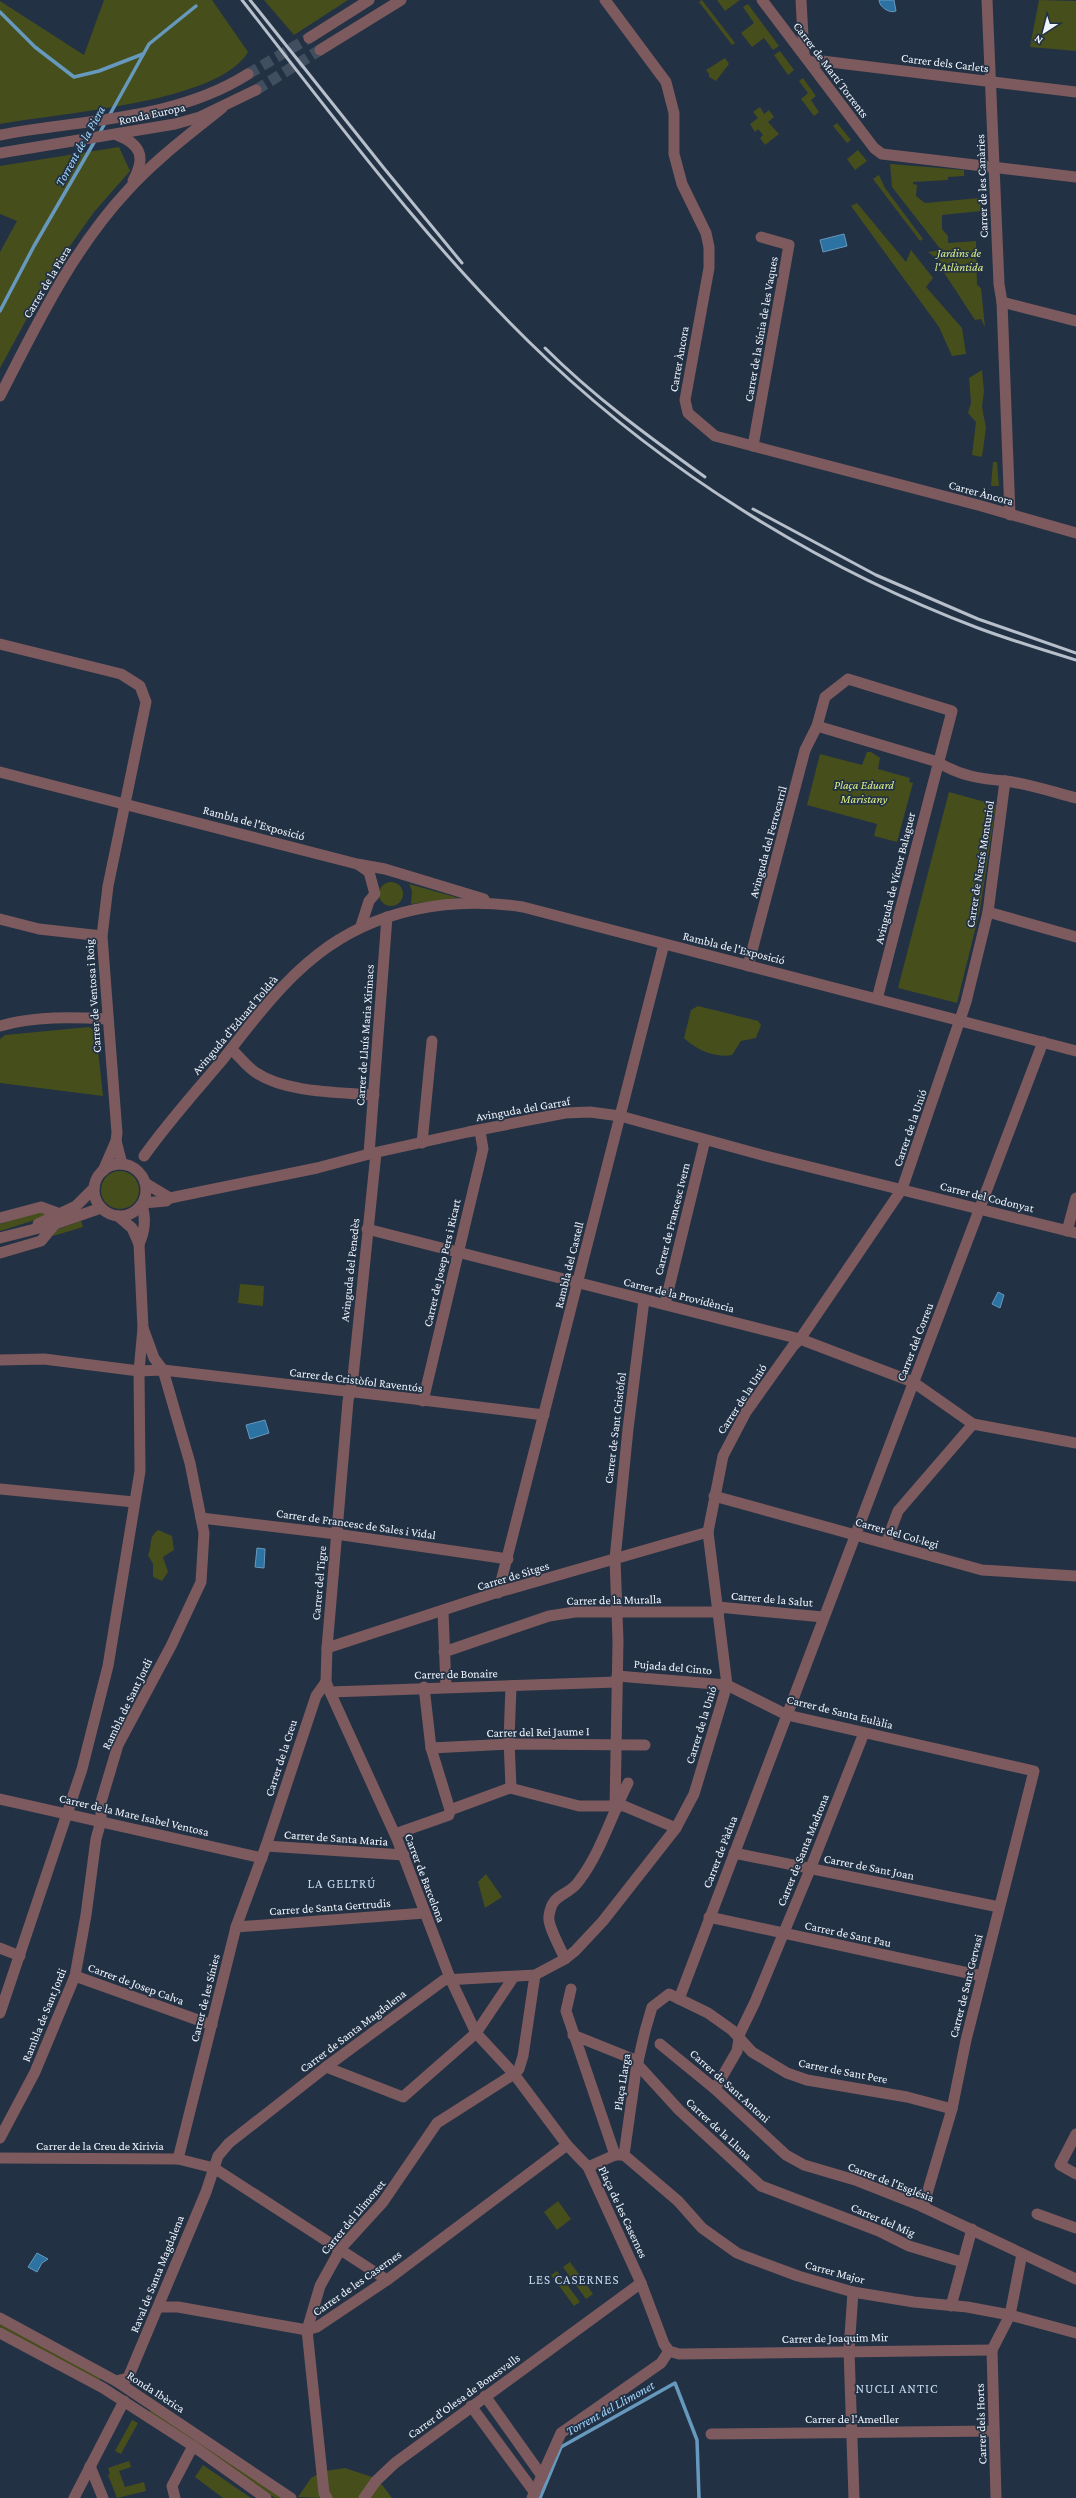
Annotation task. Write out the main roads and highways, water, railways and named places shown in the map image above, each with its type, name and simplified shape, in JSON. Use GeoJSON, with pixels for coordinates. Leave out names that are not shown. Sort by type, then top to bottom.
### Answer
{"type":"FeatureCollection","features":[{"type":"Feature","properties":{"kind":"water"},"geometry":{"type":"Polygon","coordinates":[[[879,0],[894,0],[896,11],[891,12],[885,9],[879,3],[879,0]]]}},
{"type":"Feature","properties":{"kind":"water"},"geometry":{"type":"Polygon","coordinates":[[[844,234],[847,246],[823,252],[820,240],[844,234]]]}},
{"type":"Feature","properties":{"kind":"water"},"geometry":{"type":"Polygon","coordinates":[[[998,1292],[1004,1295],[1000,1308],[992,1304],[998,1292]]]}},
{"type":"Feature","properties":{"kind":"water"},"geometry":{"type":"Polygon","coordinates":[[[265,1420],[269,1433],[250,1439],[246,1425],[265,1420]]]}},
{"type":"Feature","properties":{"kind":"water"},"geometry":{"type":"Polygon","coordinates":[[[257,1548],[265,1549],[264,1568],[255,1567],[257,1548]]]}},
{"type":"Feature","properties":{"kind":"water"},"geometry":{"type":"Polygon","coordinates":[[[37,2253],[48,2259],[42,2263],[37,2272],[28,2267],[37,2253]]]}},
{"type":"Feature","properties":{"kind":"waterway","name":"Torrent de la Piera"},"geometry":{"type":"LineString","coordinates":[[99,134],[149,44],[196,6]]}},
{"type":"Feature","properties":{"kind":"waterway"},"geometry":{"type":"LineString","coordinates":[[0,12],[35,47],[74,77],[99,71],[143,54]]}},
{"type":"Feature","properties":{"kind":"waterway","name":"Torrent de la Piera"},"geometry":{"type":"LineString","coordinates":[[0,311],[34,246],[96,139]]}},
{"type":"Feature","properties":{"kind":"waterway","name":"Torrent del Llimonet"},"geometry":{"type":"LineString","coordinates":[[540,2498],[561,2447],[675,2383],[697,2440],[699,2498]]}},
{"type":"Feature","properties":{"kind":"tunnel"},"geometry":{"type":"LineString","coordinates":[[248,74],[309,38]]}},
{"type":"Feature","properties":{"kind":"tunnel"},"geometry":{"type":"LineString","coordinates":[[256,90],[320,50]]}},
{"type":"Feature","properties":{"kind":"railway"},"geometry":{"type":"LineString","coordinates":[[242,0],[351,140],[427,232],[466,276],[507,320],[549,361],[596,403],[645,443],[750,515],[805,548],[862,577],[919,604],[978,628],[1076,660]]}},
{"type":"Feature","properties":{"kind":"railway"},"geometry":{"type":"LineString","coordinates":[[250,0],[383,167],[462,263]]}},
{"type":"Feature","properties":{"kind":"railway"},"geometry":{"type":"LineString","coordinates":[[545,348],[582,383],[642,431],[705,477]]}},
{"type":"Feature","properties":{"kind":"railway"},"geometry":{"type":"LineString","coordinates":[[753,509],[876,575],[978,619],[1076,653]]}},
{"type":"Feature","properties":{"kind":"district","name":"LA GELTRÚ"},"geometry":{"type":"Point","coordinates":[342,1883]}},
{"type":"Feature","properties":{"kind":"district","name":"LES CASERNES"},"geometry":{"type":"Point","coordinates":[574,2279]}},
{"type":"Feature","properties":{"kind":"district","name":"NUCLI ANTIC"},"geometry":{"type":"Point","coordinates":[897,2388]}},
{"type":"Feature","properties":{"kind":"park label","name":"Jardins de l'Atlàntida"},"geometry":{"type":"Point","coordinates":[959,260]}},
{"type":"Feature","properties":{"kind":"park label","name":"Plaça Eduard Maristany"},"geometry":{"type":"Point","coordinates":[864,792]}}]}
